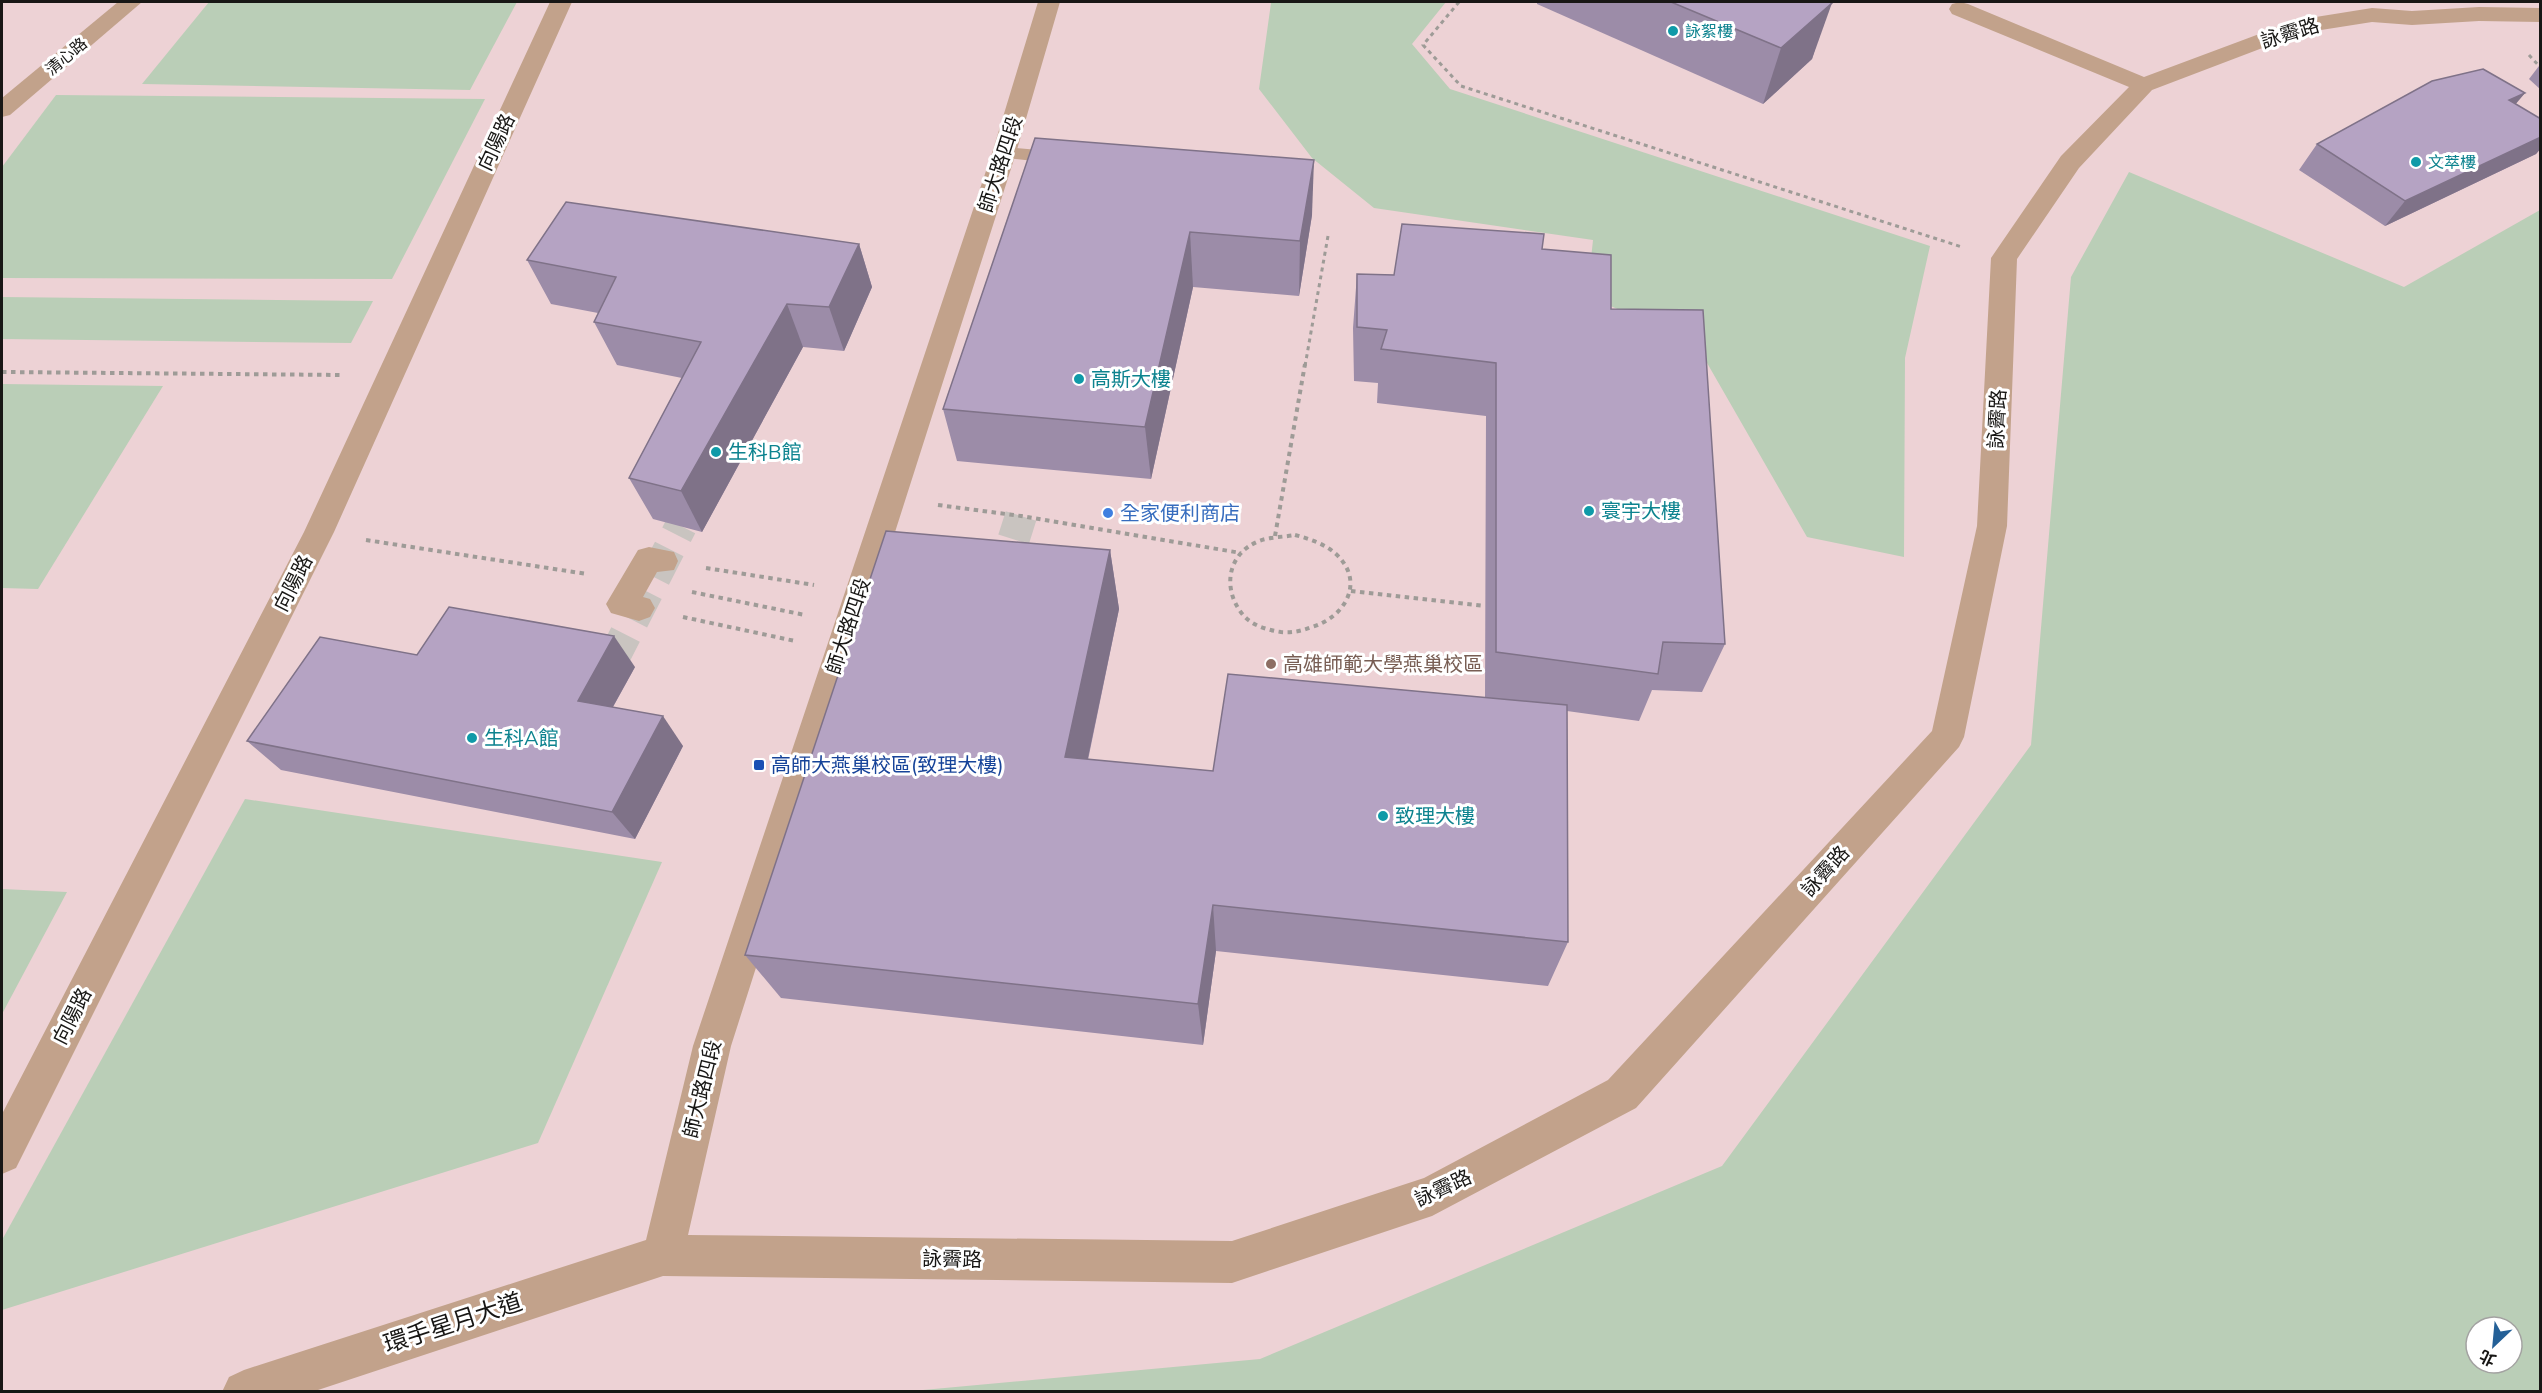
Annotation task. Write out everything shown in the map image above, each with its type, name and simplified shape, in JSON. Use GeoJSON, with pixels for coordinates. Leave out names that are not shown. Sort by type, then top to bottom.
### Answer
{"type":"FeatureCollection","features":[{"type":"Feature","properties":{"kind":"street","name":"清心路"},"geometry":{"type":"LineString","coordinates":[[2,110],[131,2]]}},
{"type":"Feature","properties":{"kind":"street","name":"向陽路"},"geometry":{"type":"LineString","coordinates":[[2,1154],[319,532],[388,376],[561,2]]}},
{"type":"Feature","properties":{"kind":"street","name":"師大路四段"},"geometry":{"type":"LineString","coordinates":[[663,1255],[712,1046],[1004,153],[1050,2]]}},
{"type":"Feature","properties":{"kind":"street","name":"詠霽路"},"geometry":{"type":"LineString","coordinates":[[663,1255],[1232,1262],[1432,1196],[1622,1094],[1947,737],[1992,526],[2004,258],[2070,162],[2144,85],[2296,27],[2372,15],[2412,18],[2473,8],[2532,11]]}},
{"type":"Feature","properties":{"kind":"street"},"geometry":{"type":"LineString","coordinates":[[1960,9],[2080,67],[2144,85]]}},
{"type":"Feature","properties":{"kind":"street"},"geometry":{"type":"LineString","coordinates":[[637,595],[649,559],[663,561]]}},
{"type":"Feature","properties":{"kind":"street","name":"環手星月大道"},"geometry":{"type":"LineString","coordinates":[[244,1392],[663,1255]]}},
{"type":"Feature","properties":{"kind":"lane"},"geometry":{"type":"LineString","coordinates":[[1004,153],[1077,159]]}},
{"type":"Feature","properties":{"kind":"path"},"geometry":{"type":"LineString","coordinates":[[1459,2],[1423,45],[1461,86],[1947,243],[2004,258]]}},
{"type":"Feature","properties":{"kind":"path"},"geometry":{"type":"LineString","coordinates":[[1275,536],[1328,236]]}},
{"type":"Feature","properties":{"kind":"path"},"geometry":{"type":"LineString","coordinates":[[2,372],[388,376]]}},
{"type":"Feature","properties":{"kind":"path"},"geometry":{"type":"LineString","coordinates":[[890,497],[1021,516],[1241,553]]}},
{"type":"Feature","properties":{"kind":"path"},"geometry":{"type":"LineString","coordinates":[[319,532],[845,638]]}},
{"type":"Feature","properties":{"kind":"path"},"geometry":{"type":"LineString","coordinates":[[1295,535],[1314,539],[1330,548],[1346,567],[1351,591],[1338,613],[1315,628],[1295,633],[1273,632],[1255,625],[1240,613],[1230,598],[1227,582],[1231,566],[1241,553],[1257,542],[1275,536],[1295,535]]}},
{"type":"Feature","properties":{"kind":"path"},"geometry":{"type":"LineString","coordinates":[[663,561],[859,592]]}},
{"type":"Feature","properties":{"kind":"path"},"geometry":{"type":"LineString","coordinates":[[686,591],[845,638]]}},
{"type":"Feature","properties":{"kind":"path"},"geometry":{"type":"LineString","coordinates":[[1351,591],[1485,606]]}},
{"type":"Feature","properties":{"kind":"shaded area","name":"高雄師範大學燕巢校區"},"geometry":{"type":"Polygon","coordinates":[[[2,2],[2540,2],[2540,1391],[2,1392],[2,2]]]}},
{"type":"Feature","properties":{"kind":"green space"},"geometry":{"type":"Polygon","coordinates":[[[209,2],[517,2],[470,90],[142,84],[209,2]]]}},
{"type":"Feature","properties":{"kind":"green space"},"geometry":{"type":"Polygon","coordinates":[[[1258,2],[1446,2],[1412,44],[1450,89],[1930,246],[1905,358],[1904,557],[1807,537],[1695,342],[1587,296],[1593,240],[1374,208],[1312,158],[1259,89],[1271,3],[1258,2]]]}},
{"type":"Feature","properties":{"kind":"green space"},"geometry":{"type":"Polygon","coordinates":[[[56,95],[485,99],[392,279],[2,278],[2,167],[56,95]]]}},
{"type":"Feature","properties":{"kind":"green space"},"geometry":{"type":"Polygon","coordinates":[[[2129,172],[2404,287],[2540,210],[2540,1391],[912,1391],[1260,1359],[1722,1166],[2031,745],[2071,277],[2129,172]]]}},
{"type":"Feature","properties":{"kind":"green space"},"geometry":{"type":"Polygon","coordinates":[[[2,297],[373,301],[351,343],[2,339],[2,297]]]}},
{"type":"Feature","properties":{"kind":"green space"},"geometry":{"type":"Polygon","coordinates":[[[2,384],[163,386],[38,589],[2,588],[2,384]]]}},
{"type":"Feature","properties":{"kind":"green space"},"geometry":{"type":"Polygon","coordinates":[[[245,799],[662,862],[538,1143],[2,1310],[2,1240],[245,799]]]}},
{"type":"Feature","properties":{"kind":"green space"},"geometry":{"type":"Polygon","coordinates":[[[2,889],[67,892],[2,1014],[2,889]]]}},
{"type":"Feature","properties":{"kind":"building"},"geometry":{"type":"Polygon","coordinates":[[[1671,2],[1829,2],[1832,3],[1781,48],[1671,2]]]}},
{"type":"Feature","properties":{"kind":"building","name":"文萃樓"},"geometry":{"type":"Polygon","coordinates":[[[2483,69],[2525,93],[2509,100],[2541,119],[2541,137],[2405,201],[2317,144],[2432,81],[2483,69]]]}},
{"type":"Feature","properties":{"kind":"building","name":"高斯大樓"},"geometry":{"type":"Polygon","coordinates":[[[1035,138],[1314,160],[1300,241],[1190,232],[1145,427],[943,409],[1035,138]]]}},
{"type":"Feature","properties":{"kind":"building"},"geometry":{"type":"Polygon","coordinates":[[[566,202],[859,244],[829,307],[787,304],[681,491],[629,478],[701,342],[594,322],[616,277],[527,260],[566,202]]]}},
{"type":"Feature","properties":{"kind":"building","name":"寰宇大樓"},"geometry":{"type":"Polygon","coordinates":[[[1402,224],[1544,234],[1542,249],[1611,255],[1611,309],[1703,310],[1725,644],[1663,642],[1658,674],[1496,652],[1496,363],[1381,349],[1387,330],[1357,327],[1357,274],[1394,275],[1402,224]]]}},
{"type":"Feature","properties":{"kind":"building","name":"致理大樓"},"geometry":{"type":"Polygon","coordinates":[[[886,531],[1110,550],[1065,757],[1213,771],[1228,674],[1567,705],[1568,942],[1213,905],[1198,1004],[745,955],[886,531]]]}},
{"type":"Feature","properties":{"kind":"building","name":"生科A館"},"geometry":{"type":"Polygon","coordinates":[[[449,607],[614,636],[578,701],[663,716],[612,812],[247,741],[320,637],[417,655],[449,607]]]}},
{"type":"Feature","properties":{"kind":"tunnel"},"geometry":{"type":"LineString","coordinates":[[999,585],[1021,516]]}},
{"type":"Feature","properties":{"kind":"tunnel"},"geometry":{"type":"LineString","coordinates":[[611,663],[681,526]]}},
{"type":"Feature","properties":{"kind":"place","name":"詠絮樓"},"geometry":{"type":"Point","coordinates":[1673,31]}},
{"type":"Feature","properties":{"kind":"place","name":"文萃樓"},"geometry":{"type":"Point","coordinates":[2416,162]}},
{"type":"Feature","properties":{"kind":"place","name":"高斯大樓"},"geometry":{"type":"Point","coordinates":[1079,379]}},
{"type":"Feature","properties":{"kind":"place","name":"生科B館"},"geometry":{"type":"Point","coordinates":[716,452]}},
{"type":"Feature","properties":{"kind":"place","name":"寰宇大樓"},"geometry":{"type":"Point","coordinates":[1589,511]}},
{"type":"Feature","properties":{"kind":"place","name":"全家便利商店"},"geometry":{"type":"Point","coordinates":[1108,513]}},
{"type":"Feature","properties":{"kind":"place","name":"高雄師範大學燕巢校區"},"geometry":{"type":"Point","coordinates":[1271,664]}},
{"type":"Feature","properties":{"kind":"place","name":"生科A館"},"geometry":{"type":"Point","coordinates":[472,738]}},
{"type":"Feature","properties":{"kind":"place","name":"高師大燕巢校區(致理大樓)"},"geometry":{"type":"Point","coordinates":[759,765]}},
{"type":"Feature","properties":{"kind":"place","name":"致理大樓"},"geometry":{"type":"Point","coordinates":[1383,816]}}]}
